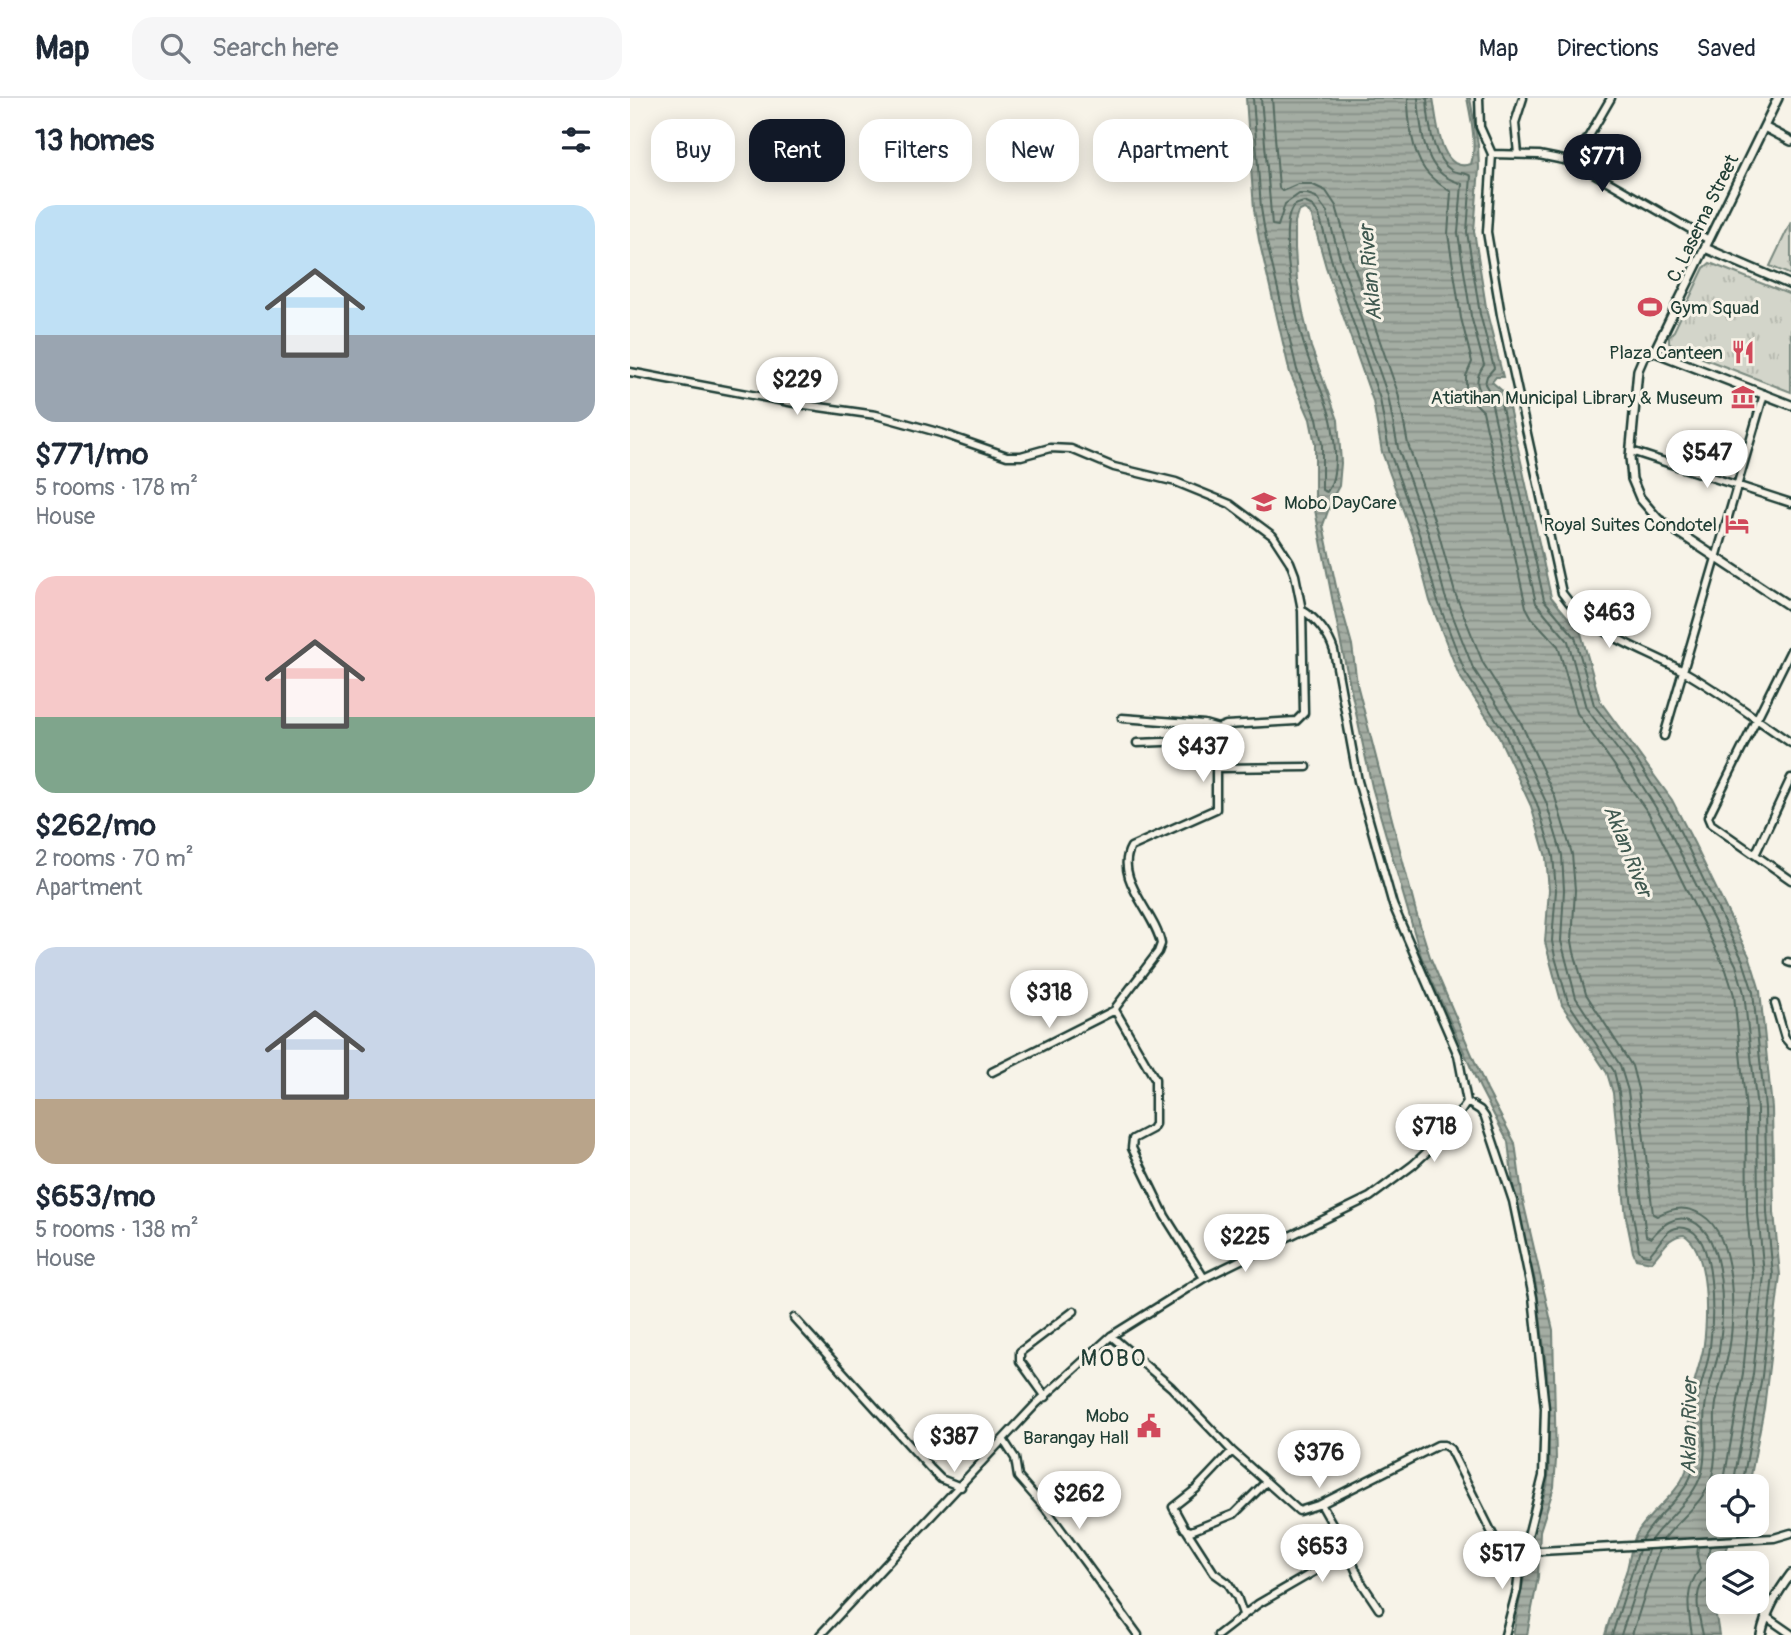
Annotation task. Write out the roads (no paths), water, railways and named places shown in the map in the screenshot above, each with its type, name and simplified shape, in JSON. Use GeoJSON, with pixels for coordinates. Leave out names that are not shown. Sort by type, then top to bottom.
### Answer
{"type":"FeatureCollection","features":[{"type":"Feature","properties":{"kind":"street"},"geometry":{"type":"LineString","coordinates":[[1479,98],[1480,127],[1492,154],[1487,232],[1501,315],[1562,593],[1579,614],[1612,636],[1684,672],[1791,743]]}},
{"type":"Feature","properties":{"kind":"street"},"geometry":{"type":"LineString","coordinates":[[1518,154],[1515,123],[1523,98]]}},
{"type":"Feature","properties":{"kind":"street"},"geometry":{"type":"LineString","coordinates":[[1574,162],[1611,98]]}},
{"type":"Feature","properties":{"kind":"street","name":"C. Laserna Street"},"geometry":{"type":"LineString","coordinates":[[1778,98],[1653,351],[1644,356],[1638,370],[1630,468],[1633,484],[1647,508],[1658,519],[1791,607]]}},
{"type":"Feature","properties":{"kind":"street"},"geometry":{"type":"LineString","coordinates":[[1764,127],[1791,141]]}},
{"type":"Feature","properties":{"kind":"street"},"geometry":{"type":"LineString","coordinates":[[1492,154],[1549,156],[1574,162],[1707,244],[1791,285]]}},
{"type":"Feature","properties":{"kind":"street"},"geometry":{"type":"LineString","coordinates":[[1653,351],[1791,405]]}},
{"type":"Feature","properties":{"kind":"street"},"geometry":{"type":"LineString","coordinates":[[630,372],[783,401],[876,415],[1015,457],[1050,448],[1071,449],[1114,467],[1176,482],[1230,504],[1280,545],[1295,575],[1302,610],[1304,708],[1301,717],[1296,721],[1226,725],[1218,729],[1204,724],[1122,718]]}},
{"type":"Feature","properties":{"kind":"street"},"geometry":{"type":"LineString","coordinates":[[1664,736],[1764,394]]}},
{"type":"Feature","properties":{"kind":"street"},"geometry":{"type":"LineString","coordinates":[[1631,451],[1791,503]]}},
{"type":"Feature","properties":{"kind":"street"},"geometry":{"type":"LineString","coordinates":[[820,1635],[1037,1404],[1111,1336],[1204,1278],[1370,1198],[1413,1165],[1444,1136],[1467,1102],[1458,1055],[1393,905],[1358,781],[1331,641],[1311,616],[1302,610]]}},
{"type":"Feature","properties":{"kind":"street"},"geometry":{"type":"LineString","coordinates":[[1791,650],[1708,813],[1708,820],[1791,880]]}},
{"type":"Feature","properties":{"kind":"street"},"geometry":{"type":"LineString","coordinates":[[992,1072],[1115,1010],[1158,952],[1161,944],[1126,870],[1127,853],[1138,843],[1215,810],[1218,729]]}},
{"type":"Feature","properties":{"kind":"street"},"geometry":{"type":"LineString","coordinates":[[1137,743],[1216,740]]}},
{"type":"Feature","properties":{"kind":"street"},"geometry":{"type":"LineString","coordinates":[[1216,768],[1307,767]]}},
{"type":"Feature","properties":{"kind":"street"},"geometry":{"type":"LineString","coordinates":[[1755,855],[1791,778]]}},
{"type":"Feature","properties":{"kind":"street"},"geometry":{"type":"LineString","coordinates":[[1775,1004],[1785,1038],[1791,1045]]}},
{"type":"Feature","properties":{"kind":"street"},"geometry":{"type":"LineString","coordinates":[[1115,1010],[1156,1083],[1155,1124],[1152,1129],[1133,1139],[1132,1148],[1165,1216],[1204,1278]]}},
{"type":"Feature","properties":{"kind":"street"},"geometry":{"type":"LineString","coordinates":[[1467,1102],[1480,1110],[1485,1117],[1513,1200],[1533,1297],[1543,1375],[1543,1476],[1522,1552],[1517,1590],[1505,1635]]}},
{"type":"Feature","properties":{"kind":"street"},"geometry":{"type":"LineString","coordinates":[[1046,1397],[1020,1361],[1020,1352],[1074,1311]]}},
{"type":"Feature","properties":{"kind":"street"},"geometry":{"type":"LineString","coordinates":[[794,1318],[930,1468],[941,1479],[961,1487]]}},
{"type":"Feature","properties":{"kind":"street"},"geometry":{"type":"LineString","coordinates":[[1111,1336],[1171,1387],[1232,1451],[1299,1511],[1321,1504],[1438,1445],[1444,1445],[1450,1449],[1498,1545],[1503,1550],[1522,1552],[1774,1538],[1791,1532]]}},
{"type":"Feature","properties":{"kind":"street"},"geometry":{"type":"LineString","coordinates":[[1004,1441],[1015,1458],[1018,1477],[1046,1509],[1138,1635]]}},
{"type":"Feature","properties":{"kind":"street"},"geometry":{"type":"LineString","coordinates":[[1232,1451],[1196,1489],[1173,1507],[1214,1573],[1228,1584],[1243,1614]]}},
{"type":"Feature","properties":{"kind":"street"},"geometry":{"type":"LineString","coordinates":[[1187,1531],[1207,1526],[1234,1514],[1266,1482]]}},
{"type":"Feature","properties":{"kind":"street"},"geometry":{"type":"LineString","coordinates":[[1321,1504],[1348,1552],[1361,1582],[1379,1609]]}},
{"type":"Feature","properties":{"kind":"street"},"geometry":{"type":"LineString","coordinates":[[1218,1635],[1243,1614],[1348,1552]]}},
{"type":"Feature","properties":{"kind":"street"},"geometry":{"type":"LineString","coordinates":[[1761,1635],[1765,1616],[1776,1594],[1791,1574]]}},
{"type":"Feature","properties":{"kind":"street"},"geometry":{"type":"LineString","coordinates":[[1765,1616],[1791,1634]]}},
{"type":"Feature","properties":{"kind":"water","name":"Aklan River"},"geometry":{"type":"Polygon","coordinates":[[[1246,98],[1433,98],[1438,131],[1446,153],[1452,161],[1460,165],[1471,164],[1473,131],[1467,98],[1470,98],[1479,168],[1474,231],[1487,313],[1503,377],[1496,377],[1492,382],[1506,394],[1551,597],[1581,633],[1600,701],[1672,800],[1750,958],[1760,991],[1772,1108],[1774,1212],[1780,1275],[1764,1408],[1751,1474],[1706,1474],[1706,1537],[1738,1537],[1725,1551],[1706,1551],[1706,1614],[1716,1614],[1719,1635],[1605,1635],[1637,1533],[1670,1496],[1686,1471],[1691,1393],[1705,1338],[1703,1271],[1699,1256],[1684,1235],[1669,1241],[1651,1262],[1636,1259],[1633,1252],[1626,1217],[1613,1093],[1607,1073],[1562,1005],[1545,942],[1549,890],[1546,857],[1531,806],[1497,733],[1459,675],[1430,601],[1414,540],[1382,452],[1373,401],[1326,267],[1312,217],[1304,209],[1298,212],[1295,222],[1297,280],[1311,347],[1338,420],[1341,463],[1339,486],[1323,525],[1352,645],[1357,684],[1430,957],[1487,1090],[1515,1143],[1523,1201],[1553,1330],[1556,1460],[1554,1487],[1540,1531],[1538,1577],[1527,1635],[1513,1635],[1533,1529],[1547,1486],[1549,1468],[1547,1372],[1536,1285],[1515,1200],[1508,1142],[1480,1088],[1421,956],[1372,787],[1315,510],[1315,444],[1310,419],[1290,373],[1259,240],[1252,182],[1253,119],[1248,119],[1246,98]]]}},
{"type":"Feature","properties":{"kind":"place","name":"Gym Squad"},"geometry":{"type":"Point","coordinates":[1650,307]}},
{"type":"Feature","properties":{"kind":"place","name":"Plaza Canteen"},"geometry":{"type":"Point","coordinates":[1743,352]}},
{"type":"Feature","properties":{"kind":"place","name":"Atiatihan Municipal Library & Museum"},"geometry":{"type":"Point","coordinates":[1743,397]}},
{"type":"Feature","properties":{"kind":"place","name":"Mobo DayCare"},"geometry":{"type":"Point","coordinates":[1264,502]}},
{"type":"Feature","properties":{"kind":"place","name":"Royal Suites Condotel"},"geometry":{"type":"Point","coordinates":[1737,524]}},
{"type":"Feature","properties":{"kind":"place","name":"Mobo Barangay Hall"},"geometry":{"type":"Point","coordinates":[1149,1426]}},
{"type":"Feature","properties":{"kind":"district","name":"MOBO"},"geometry":{"type":"Point","coordinates":[1114,1358]}}]}
